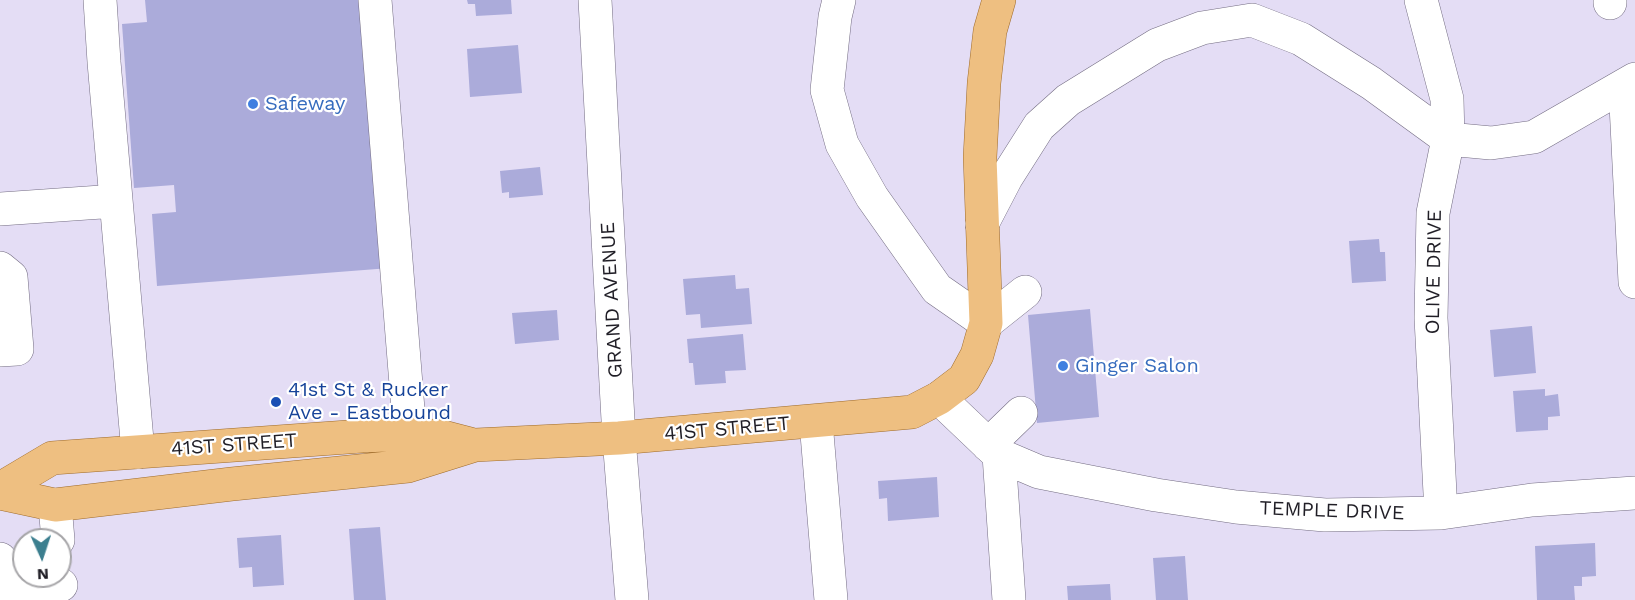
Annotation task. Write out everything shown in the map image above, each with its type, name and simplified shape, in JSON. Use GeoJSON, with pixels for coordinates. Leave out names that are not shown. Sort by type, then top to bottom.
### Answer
{"type":"FeatureCollection","features":[{"type":"Feature","properties":{"kind":"main road","name":"41ST STREET"},"geometry":{"type":"LineString","coordinates":[[0,491],[56,505],[408,466],[475,445],[619,438],[912,412],[939,398],[964,379],[977,355],[986,323],[980,157],[984,83],[990,31],[999,0]]}},
{"type":"Feature","properties":{"kind":"main road","name":"41ST STREET"},"geometry":{"type":"LineString","coordinates":[[0,491],[52,458],[362,435],[410,434],[443,437],[475,445]]}},
{"type":"Feature","properties":{"kind":"main road"},"geometry":{"type":"LineString","coordinates":[[228,446],[232,484]]}},
{"type":"Feature","properties":{"kind":"street"},"geometry":{"type":"LineString","coordinates":[[100,0],[138,452]]}},
{"type":"Feature","properties":{"kind":"street"},"geometry":{"type":"LineString","coordinates":[[375,0],[410,434]]}},
{"type":"Feature","properties":{"kind":"street","name":"GRAND AVENUE"},"geometry":{"type":"LineString","coordinates":[[595,0],[619,438],[632,600]]}},
{"type":"Feature","properties":{"kind":"street"},"geometry":{"type":"LineString","coordinates":[[839,0],[827,90],[842,144],[872,196],[937,289],[986,323],[1025,292]]}},
{"type":"Feature","properties":{"kind":"street","name":"OLIVE DRIVE"},"geometry":{"type":"LineString","coordinates":[[1421,0],[1447,99],[1448,139],[1433,213],[1431,306],[1441,513]]}},
{"type":"Feature","properties":{"kind":"street"},"geometry":{"type":"LineString","coordinates":[[982,224],[1006,178],[1039,126],[1068,100],[1157,45],[1202,28],[1252,20],[1301,39],[1371,83],[1448,139],[1491,143],[1534,137],[1630,82],[1635,282]]}},
{"type":"Feature","properties":{"kind":"street"},"geometry":{"type":"LineString","coordinates":[[0,209],[116,201]]}},
{"type":"Feature","properties":{"kind":"street"},"geometry":{"type":"LineString","coordinates":[[0,268],[11,277],[17,349],[0,350]]}},
{"type":"Feature","properties":{"kind":"street"},"geometry":{"type":"LineString","coordinates":[[939,398],[994,450],[1009,600]]}},
{"type":"Feature","properties":{"kind":"street"},"geometry":{"type":"LineString","coordinates":[[994,450],[1022,413]]}},
{"type":"Feature","properties":{"kind":"street"},"geometry":{"type":"LineString","coordinates":[[816,422],[831,600]]}},
{"type":"Feature","properties":{"kind":"street","name":"TEMPLE DRIVE"},"geometry":{"type":"LineString","coordinates":[[994,450],[1039,472],[1051,475],[1156,495],[1236,507],[1325,515],[1441,513],[1532,500],[1635,493]]}},
{"type":"Feature","properties":{"kind":"street"},"geometry":{"type":"LineString","coordinates":[[56,505],[57,528]]}},
{"type":"Feature","properties":{"kind":"building","name":"Safeway"},"geometry":{"type":"Polygon","coordinates":[[[145,0],[370,0],[390,268],[157,286],[152,214],[176,212],[174,185],[134,188],[122,24],[147,22],[145,0]]]}},
{"type":"Feature","properties":{"kind":"building"},"geometry":{"type":"Polygon","coordinates":[[[467,0],[511,0],[512,14],[476,16],[475,4],[468,4],[467,0]]]}},
{"type":"Feature","properties":{"kind":"building"},"geometry":{"type":"Polygon","coordinates":[[[518,45],[522,93],[470,97],[467,49],[518,45]]]}},
{"type":"Feature","properties":{"kind":"building"},"geometry":{"type":"Polygon","coordinates":[[[540,167],[543,195],[509,198],[509,192],[502,193],[500,171],[540,167]]]}},
{"type":"Feature","properties":{"kind":"building"},"geometry":{"type":"Polygon","coordinates":[[[1379,239],[1380,252],[1385,252],[1386,281],[1352,283],[1349,241],[1379,239]]]}},
{"type":"Feature","properties":{"kind":"building"},"geometry":{"type":"Polygon","coordinates":[[[735,275],[736,289],[749,288],[752,324],[701,328],[700,314],[686,315],[683,279],[735,275]]]}},
{"type":"Feature","properties":{"kind":"building","name":"Ginger Salon"},"geometry":{"type":"Polygon","coordinates":[[[1090,309],[1099,417],[1037,423],[1028,315],[1090,309]]]}},
{"type":"Feature","properties":{"kind":"building"},"geometry":{"type":"Polygon","coordinates":[[[557,310],[559,340],[515,344],[512,313],[557,310]]]}},
{"type":"Feature","properties":{"kind":"building"},"geometry":{"type":"Polygon","coordinates":[[[1532,326],[1536,373],[1494,377],[1490,330],[1532,326]]]}},
{"type":"Feature","properties":{"kind":"building"},"geometry":{"type":"Polygon","coordinates":[[[743,334],[746,370],[725,371],[726,383],[695,385],[693,363],[689,363],[687,339],[743,334]]]}},
{"type":"Feature","properties":{"kind":"building"},"geometry":{"type":"Polygon","coordinates":[[[1545,389],[1545,396],[1558,394],[1560,416],[1548,417],[1548,430],[1516,432],[1513,391],[1545,389]]]}},
{"type":"Feature","properties":{"kind":"building"},"geometry":{"type":"Polygon","coordinates":[[[937,477],[939,517],[888,521],[887,498],[879,499],[878,481],[937,477]]]}},
{"type":"Feature","properties":{"kind":"building"},"geometry":{"type":"Polygon","coordinates":[[[380,527],[386,600],[354,600],[349,529],[380,527]]]}},
{"type":"Feature","properties":{"kind":"building"},"geometry":{"type":"Polygon","coordinates":[[[281,535],[284,585],[253,587],[252,567],[239,568],[237,538],[281,535]]]}},
{"type":"Feature","properties":{"kind":"building"},"geometry":{"type":"Polygon","coordinates":[[[1595,543],[1596,576],[1582,577],[1582,586],[1574,586],[1575,600],[1537,600],[1535,546],[1595,543]]]}},
{"type":"Feature","properties":{"kind":"building"},"geometry":{"type":"Polygon","coordinates":[[[1185,556],[1188,600],[1156,600],[1153,558],[1185,556]]]}},
{"type":"Feature","properties":{"kind":"building"},"geometry":{"type":"Polygon","coordinates":[[[1110,584],[1111,600],[1068,600],[1067,586],[1110,584]]]}},
{"type":"Feature","properties":{"kind":"place","name":"Safeway"},"geometry":{"type":"Point","coordinates":[253,104]}},
{"type":"Feature","properties":{"kind":"place","name":"Ginger Salon"},"geometry":{"type":"Point","coordinates":[1063,366]}},
{"type":"Feature","properties":{"kind":"place","name":"41st St & Rucker Ave - Eastbound"},"geometry":{"type":"Point","coordinates":[276,402]}}]}
